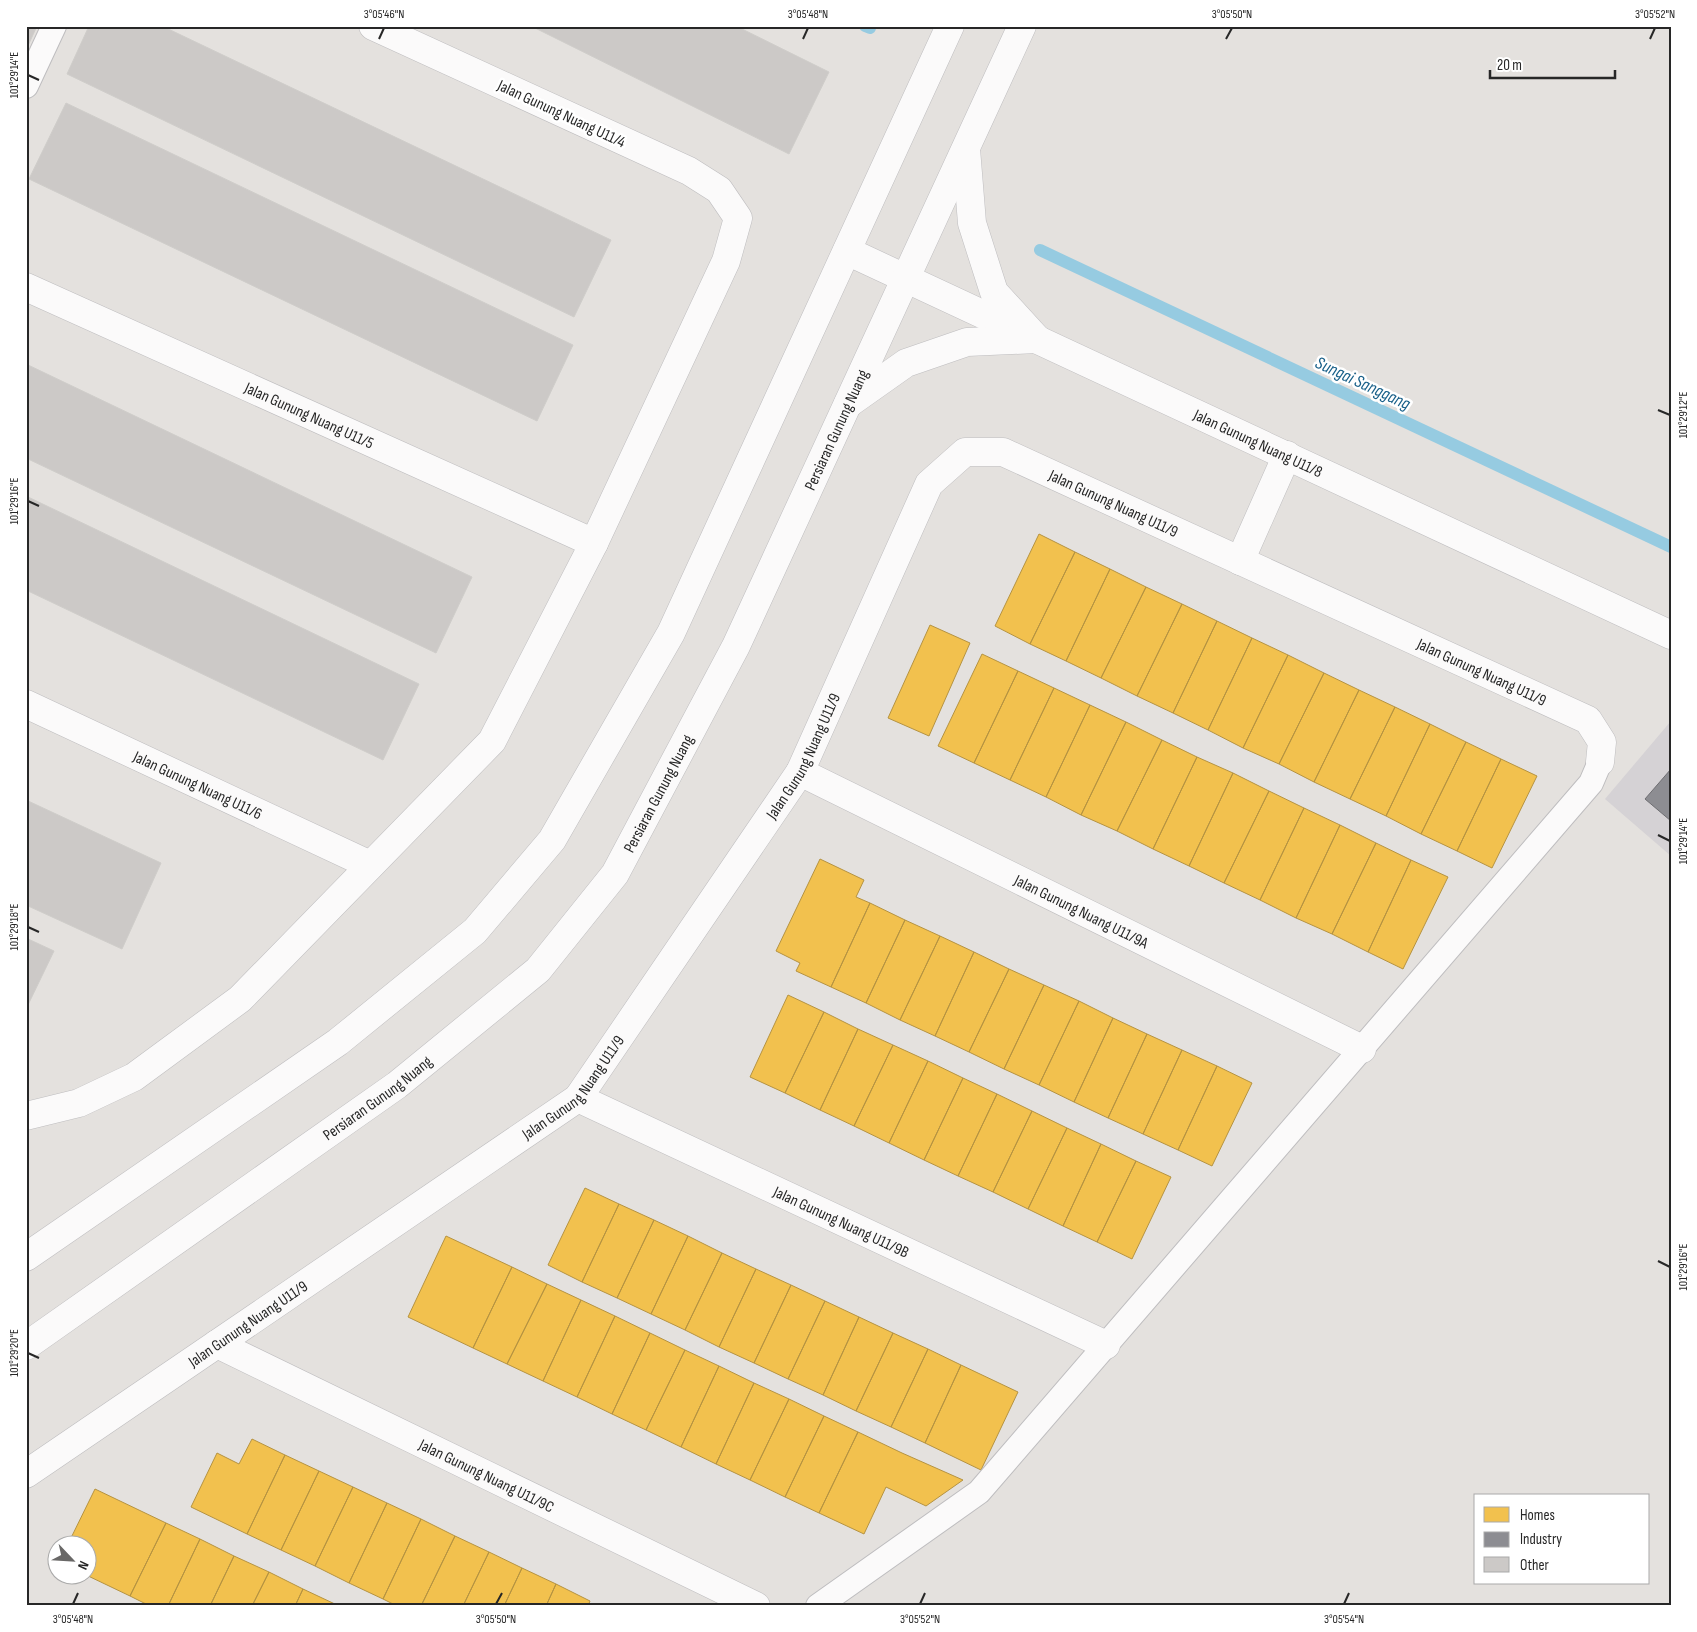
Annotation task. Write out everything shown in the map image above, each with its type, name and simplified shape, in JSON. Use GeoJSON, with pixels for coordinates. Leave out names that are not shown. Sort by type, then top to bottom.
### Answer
{"type":"FeatureCollection","features":[{"type":"Feature","properties":{"kind":"street","name":"Jalan Gunung Nuang U11/4"},"geometry":{"type":"LineString","coordinates":[[373,26],[689,171],[719,190],[738,218],[726,261],[594,543]]}},
{"type":"Feature","properties":{"kind":"street"},"geometry":{"type":"LineString","coordinates":[[26,1257],[338,1042],[474,931],[552,840],[671,632],[950,26]]}},
{"type":"Feature","properties":{"kind":"street","name":"Persiaran Gunung Nuang"},"geometry":{"type":"LineString","coordinates":[[26,1346],[397,1085],[538,970],[615,874],[736,646],[1022,26]]}},
{"type":"Feature","properties":{"kind":"street"},"geometry":{"type":"LineString","coordinates":[[966,148],[972,222],[994,292],[1037,339]]}},
{"type":"Feature","properties":{"kind":"street","name":"Jalan Gunung Nuang U11/8"},"geometry":{"type":"LineString","coordinates":[[847,251],[1671,635]]}},
{"type":"Feature","properties":{"kind":"street","name":"Jalan Gunung Nuang U11/5"},"geometry":{"type":"LineString","coordinates":[[26,287],[594,543]]}},
{"type":"Feature","properties":{"kind":"street"},"geometry":{"type":"LineString","coordinates":[[848,404],[906,363],[914,360],[967,342],[1037,339]]}},
{"type":"Feature","properties":{"kind":"street","name":"Jalan Gunung Nuang U11/9"},"geometry":{"type":"LineString","coordinates":[[26,1474],[578,1098],[800,772],[929,484],[965,452],[1003,452],[1588,720],[1602,742],[1600,762]]}},
{"type":"Feature","properties":{"kind":"street"},"geometry":{"type":"LineString","coordinates":[[1240,561],[1287,455]]}},
{"type":"Feature","properties":{"kind":"street"},"geometry":{"type":"LineString","coordinates":[[26,1116],[79,1103],[134,1078],[240,999],[492,741],[594,543]]}},
{"type":"Feature","properties":{"kind":"street","name":"Jalan Gunung Nuang U11/6"},"geometry":{"type":"LineString","coordinates":[[26,704],[370,865]]}},
{"type":"Feature","properties":{"kind":"street","name":"Jalan Gunung Nuang U11/9A"},"geometry":{"type":"LineString","coordinates":[[800,772],[1362,1049]]}},
{"type":"Feature","properties":{"kind":"street","name":"Jalan Gunung Nuang U11/9B"},"geometry":{"type":"LineString","coordinates":[[578,1098],[1106,1345]]}},
{"type":"Feature","properties":{"kind":"street","name":"Jalan Gunung Nuang U11/9C"},"geometry":{"type":"LineString","coordinates":[[217,1344],[756,1606]]}},
{"type":"Feature","properties":{"kind":"lane"},"geometry":{"type":"LineString","coordinates":[[26,86],[54,26]]}},
{"type":"Feature","properties":{"kind":"lane"},"geometry":{"type":"LineString","coordinates":[[818,1606],[979,1492],[1591,783],[1600,762]]}},
{"type":"Feature","properties":{"kind":"shaded area"},"geometry":{"type":"Polygon","coordinates":[[[1671,721],[1671,856],[1605,799],[1671,721]]]}},
{"type":"Feature","properties":{"kind":"building: Homes"},"geometry":{"type":"Polygon","coordinates":[[[1039,534],[1075,552],[1030,644],[995,626],[1039,534]]]}},
{"type":"Feature","properties":{"kind":"building: Homes"},"geometry":{"type":"Polygon","coordinates":[[[1075,552],[1110,569],[1066,661],[1030,644],[1075,552]]]}},
{"type":"Feature","properties":{"kind":"building: Homes"},"geometry":{"type":"Polygon","coordinates":[[[1110,569],[1146,587],[1101,678],[1066,661],[1110,569]]]}},
{"type":"Feature","properties":{"kind":"building: Homes"},"geometry":{"type":"Polygon","coordinates":[[[1146,587],[1182,604],[1137,696],[1101,678],[1146,587]]]}},
{"type":"Feature","properties":{"kind":"building: Homes"},"geometry":{"type":"Polygon","coordinates":[[[1182,604],[1217,621],[1173,713],[1137,696],[1182,604]]]}},
{"type":"Feature","properties":{"kind":"building: Homes"},"geometry":{"type":"Polygon","coordinates":[[[1217,621],[1252,638],[1208,730],[1173,713],[1217,621]]]}},
{"type":"Feature","properties":{"kind":"building: Homes"},"geometry":{"type":"Polygon","coordinates":[[[930,625],[970,643],[929,736],[888,718],[930,625]]]}},
{"type":"Feature","properties":{"kind":"building: Homes"},"geometry":{"type":"Polygon","coordinates":[[[1252,638],[1288,655],[1243,748],[1208,730],[1252,638]]]}},
{"type":"Feature","properties":{"kind":"building: Homes"},"geometry":{"type":"Polygon","coordinates":[[[982,654],[1018,671],[974,763],[938,746],[982,654]]]}},
{"type":"Feature","properties":{"kind":"building: Homes"},"geometry":{"type":"Polygon","coordinates":[[[1288,655],[1324,673],[1279,764],[1243,748],[1288,655]]]}},
{"type":"Feature","properties":{"kind":"building: Homes"},"geometry":{"type":"Polygon","coordinates":[[[1018,671],[1054,688],[1010,780],[974,763],[1018,671]]]}},
{"type":"Feature","properties":{"kind":"building: Homes"},"geometry":{"type":"Polygon","coordinates":[[[1324,673],[1359,690],[1314,782],[1279,764],[1324,673]]]}},
{"type":"Feature","properties":{"kind":"building: Homes"},"geometry":{"type":"Polygon","coordinates":[[[1054,688],[1090,705],[1046,797],[1010,780],[1054,688]]]}},
{"type":"Feature","properties":{"kind":"building: Homes"},"geometry":{"type":"Polygon","coordinates":[[[1359,690],[1395,707],[1350,799],[1314,782],[1359,690]]]}},
{"type":"Feature","properties":{"kind":"building: Homes"},"geometry":{"type":"Polygon","coordinates":[[[1090,705],[1126,722],[1081,815],[1046,797],[1090,705]]]}},
{"type":"Feature","properties":{"kind":"building: Homes"},"geometry":{"type":"Polygon","coordinates":[[[1395,707],[1430,724],[1386,816],[1350,799],[1395,707]]]}},
{"type":"Feature","properties":{"kind":"building: Homes"},"geometry":{"type":"Polygon","coordinates":[[[1126,722],[1162,740],[1117,831],[1081,815],[1126,722]]]}},
{"type":"Feature","properties":{"kind":"building: Homes"},"geometry":{"type":"Polygon","coordinates":[[[1430,724],[1466,742],[1421,834],[1386,816],[1430,724]]]}},
{"type":"Feature","properties":{"kind":"building: Homes"},"geometry":{"type":"Polygon","coordinates":[[[1162,740],[1197,757],[1153,849],[1117,831],[1162,740]]]}},
{"type":"Feature","properties":{"kind":"building: Homes"},"geometry":{"type":"Polygon","coordinates":[[[1466,742],[1501,759],[1457,851],[1421,834],[1466,742]]]}},
{"type":"Feature","properties":{"kind":"building: Homes"},"geometry":{"type":"Polygon","coordinates":[[[1197,757],[1233,773],[1189,866],[1153,849],[1197,757]]]}},
{"type":"Feature","properties":{"kind":"building: Homes"},"geometry":{"type":"Polygon","coordinates":[[[1501,759],[1537,776],[1492,868],[1457,851],[1501,759]]]}},
{"type":"Feature","properties":{"kind":"building: Homes"},"geometry":{"type":"Polygon","coordinates":[[[1233,773],[1269,791],[1224,883],[1189,866],[1233,773]]]}},
{"type":"Feature","properties":{"kind":"building: Homes"},"geometry":{"type":"Polygon","coordinates":[[[1269,791],[1304,808],[1260,900],[1224,883],[1269,791]]]}},
{"type":"Feature","properties":{"kind":"building: Homes"},"geometry":{"type":"Polygon","coordinates":[[[1304,808],[1340,825],[1296,918],[1260,900],[1304,808]]]}},
{"type":"Feature","properties":{"kind":"building: Homes"},"geometry":{"type":"Polygon","coordinates":[[[1340,825],[1376,843],[1332,934],[1296,918],[1340,825]]]}},
{"type":"Feature","properties":{"kind":"building: Homes"},"geometry":{"type":"Polygon","coordinates":[[[1376,843],[1411,860],[1368,952],[1332,934],[1376,843]]]}},
{"type":"Feature","properties":{"kind":"building: Homes"},"geometry":{"type":"Polygon","coordinates":[[[820,859],[864,880],[856,897],[870,903],[831,987],[796,971],[800,963],[776,951],[820,859]]]}},
{"type":"Feature","properties":{"kind":"building: Homes"},"geometry":{"type":"Polygon","coordinates":[[[1411,860],[1448,877],[1403,969],[1368,952],[1411,860]]]}},
{"type":"Feature","properties":{"kind":"building: Homes"},"geometry":{"type":"Polygon","coordinates":[[[870,903],[905,920],[866,1003],[831,987],[870,903]]]}},
{"type":"Feature","properties":{"kind":"building: Homes"},"geometry":{"type":"Polygon","coordinates":[[[905,920],[940,936],[900,1020],[866,1003],[905,920]]]}},
{"type":"Feature","properties":{"kind":"building: Homes"},"geometry":{"type":"Polygon","coordinates":[[[940,936],[974,952],[935,1036],[900,1020],[940,936]]]}},
{"type":"Feature","properties":{"kind":"building: Homes"},"geometry":{"type":"Polygon","coordinates":[[[974,952],[1009,969],[969,1052],[935,1036],[974,952]]]}},
{"type":"Feature","properties":{"kind":"building: Homes"},"geometry":{"type":"Polygon","coordinates":[[[1009,969],[1044,985],[1004,1069],[969,1052],[1009,969]]]}},
{"type":"Feature","properties":{"kind":"building: Homes"},"geometry":{"type":"Polygon","coordinates":[[[1044,985],[1079,1001],[1039,1085],[1004,1069],[1044,985]]]}},
{"type":"Feature","properties":{"kind":"building: Homes"},"geometry":{"type":"Polygon","coordinates":[[[788,995],[824,1012],[785,1093],[750,1077],[788,995]]]}},
{"type":"Feature","properties":{"kind":"building: Homes"},"geometry":{"type":"Polygon","coordinates":[[[1079,1001],[1113,1018],[1074,1102],[1039,1085],[1079,1001]]]}},
{"type":"Feature","properties":{"kind":"building: Homes"},"geometry":{"type":"Polygon","coordinates":[[[824,1012],[858,1029],[820,1110],[785,1093],[824,1012]]]}},
{"type":"Feature","properties":{"kind":"building: Homes"},"geometry":{"type":"Polygon","coordinates":[[[1113,1018],[1147,1034],[1108,1118],[1074,1102],[1113,1018]]]}},
{"type":"Feature","properties":{"kind":"building: Homes"},"geometry":{"type":"Polygon","coordinates":[[[858,1029],[893,1045],[854,1126],[820,1110],[858,1029]]]}},
{"type":"Feature","properties":{"kind":"building: Homes"},"geometry":{"type":"Polygon","coordinates":[[[1147,1034],[1182,1050],[1143,1134],[1108,1118],[1147,1034]]]}},
{"type":"Feature","properties":{"kind":"building: Homes"},"geometry":{"type":"Polygon","coordinates":[[[893,1045],[928,1061],[889,1143],[854,1126],[893,1045]]]}},
{"type":"Feature","properties":{"kind":"building: Homes"},"geometry":{"type":"Polygon","coordinates":[[[1182,1050],[1217,1066],[1178,1150],[1143,1134],[1182,1050]]]}},
{"type":"Feature","properties":{"kind":"building: Homes"},"geometry":{"type":"Polygon","coordinates":[[[928,1061],[963,1078],[924,1160],[889,1143],[928,1061]]]}},
{"type":"Feature","properties":{"kind":"building: Homes"},"geometry":{"type":"Polygon","coordinates":[[[1217,1066],[1252,1083],[1212,1166],[1178,1150],[1217,1066]]]}},
{"type":"Feature","properties":{"kind":"building: Homes"},"geometry":{"type":"Polygon","coordinates":[[[963,1078],[997,1094],[958,1176],[924,1160],[963,1078]]]}},
{"type":"Feature","properties":{"kind":"building: Homes"},"geometry":{"type":"Polygon","coordinates":[[[997,1094],[1032,1111],[993,1192],[958,1176],[997,1094]]]}},
{"type":"Feature","properties":{"kind":"building: Homes"},"geometry":{"type":"Polygon","coordinates":[[[1032,1111],[1067,1128],[1028,1209],[993,1192],[1032,1111]]]}},
{"type":"Feature","properties":{"kind":"building: Homes"},"geometry":{"type":"Polygon","coordinates":[[[1067,1128],[1101,1144],[1063,1226],[1028,1209],[1067,1128]]]}},
{"type":"Feature","properties":{"kind":"building: Homes"},"geometry":{"type":"Polygon","coordinates":[[[1101,1144],[1136,1161],[1097,1242],[1063,1226],[1101,1144]]]}},
{"type":"Feature","properties":{"kind":"building: Homes"},"geometry":{"type":"Polygon","coordinates":[[[1136,1161],[1171,1177],[1132,1259],[1097,1242],[1136,1161]]]}},
{"type":"Feature","properties":{"kind":"building: Homes"},"geometry":{"type":"Polygon","coordinates":[[[585,1188],[619,1204],[582,1282],[548,1265],[585,1188]]]}},
{"type":"Feature","properties":{"kind":"building: Homes"},"geometry":{"type":"Polygon","coordinates":[[[619,1204],[654,1220],[617,1298],[582,1282],[619,1204]]]}},
{"type":"Feature","properties":{"kind":"building: Homes"},"geometry":{"type":"Polygon","coordinates":[[[654,1220],[688,1236],[651,1314],[617,1298],[654,1220]]]}},
{"type":"Feature","properties":{"kind":"building: Homes"},"geometry":{"type":"Polygon","coordinates":[[[446,1236],[512,1267],[473,1348],[408,1317],[446,1236]]]}},
{"type":"Feature","properties":{"kind":"building: Homes"},"geometry":{"type":"Polygon","coordinates":[[[688,1236],[722,1253],[685,1330],[651,1314],[688,1236]]]}},
{"type":"Feature","properties":{"kind":"building: Homes"},"geometry":{"type":"Polygon","coordinates":[[[722,1253],[756,1269],[719,1347],[685,1330],[722,1253]]]}},
{"type":"Feature","properties":{"kind":"building: Homes"},"geometry":{"type":"Polygon","coordinates":[[[512,1267],[547,1284],[507,1364],[473,1348],[512,1267]]]}},
{"type":"Feature","properties":{"kind":"building: Homes"},"geometry":{"type":"Polygon","coordinates":[[[756,1269],[791,1285],[754,1363],[719,1347],[756,1269]]]}},
{"type":"Feature","properties":{"kind":"building: Homes"},"geometry":{"type":"Polygon","coordinates":[[[547,1284],[581,1300],[543,1381],[507,1364],[547,1284]]]}},
{"type":"Feature","properties":{"kind":"building: Homes"},"geometry":{"type":"Polygon","coordinates":[[[791,1285],[825,1301],[788,1379],[754,1363],[791,1285]]]}},
{"type":"Feature","properties":{"kind":"building: Homes"},"geometry":{"type":"Polygon","coordinates":[[[581,1300],[615,1316],[577,1397],[543,1381],[581,1300]]]}},
{"type":"Feature","properties":{"kind":"building: Homes"},"geometry":{"type":"Polygon","coordinates":[[[825,1301],[859,1317],[823,1395],[788,1379],[825,1301]]]}},
{"type":"Feature","properties":{"kind":"building: Homes"},"geometry":{"type":"Polygon","coordinates":[[[615,1316],[650,1333],[612,1414],[577,1397],[615,1316]]]}},
{"type":"Feature","properties":{"kind":"building: Homes"},"geometry":{"type":"Polygon","coordinates":[[[859,1317],[893,1333],[856,1411],[823,1395],[859,1317]]]}},
{"type":"Feature","properties":{"kind":"building: Homes"},"geometry":{"type":"Polygon","coordinates":[[[650,1333],[685,1350],[646,1430],[612,1414],[650,1333]]]}},
{"type":"Feature","properties":{"kind":"building: Homes"},"geometry":{"type":"Polygon","coordinates":[[[893,1333],[928,1349],[891,1427],[856,1411],[893,1333]]]}},
{"type":"Feature","properties":{"kind":"building: Homes"},"geometry":{"type":"Polygon","coordinates":[[[928,1349],[961,1365],[925,1443],[891,1427],[928,1349]]]}},
{"type":"Feature","properties":{"kind":"building: Homes"},"geometry":{"type":"Polygon","coordinates":[[[685,1350],[719,1366],[681,1447],[646,1430],[685,1350]]]}},
{"type":"Feature","properties":{"kind":"building: Homes"},"geometry":{"type":"Polygon","coordinates":[[[961,1365],[1018,1392],[981,1470],[925,1443],[961,1365]]]}},
{"type":"Feature","properties":{"kind":"building: Homes"},"geometry":{"type":"Polygon","coordinates":[[[719,1366],[754,1383],[716,1464],[681,1447],[719,1366]]]}},
{"type":"Feature","properties":{"kind":"building: Homes"},"geometry":{"type":"Polygon","coordinates":[[[754,1383],[789,1399],[750,1480],[716,1464],[754,1383]]]}},
{"type":"Feature","properties":{"kind":"building: Homes"},"geometry":{"type":"Polygon","coordinates":[[[789,1399],[824,1416],[785,1497],[750,1480],[789,1399]]]}},
{"type":"Feature","properties":{"kind":"building: Homes"},"geometry":{"type":"Polygon","coordinates":[[[824,1416],[858,1432],[819,1513],[785,1497],[824,1416]]]}},
{"type":"Feature","properties":{"kind":"building: Homes"},"geometry":{"type":"Polygon","coordinates":[[[858,1432],[963,1480],[926,1506],[886,1487],[864,1534],[819,1513],[858,1432]]]}},
{"type":"Feature","properties":{"kind":"building: Homes"},"geometry":{"type":"Polygon","coordinates":[[[252,1439],[285,1455],[247,1534],[191,1507],[217,1453],[239,1464],[252,1439]]]}},
{"type":"Feature","properties":{"kind":"building: Homes"},"geometry":{"type":"Polygon","coordinates":[[[285,1455],[319,1471],[281,1550],[247,1534],[285,1455]]]}},
{"type":"Feature","properties":{"kind":"building: Homes"},"geometry":{"type":"Polygon","coordinates":[[[319,1471],[353,1487],[315,1566],[281,1550],[319,1471]]]}},
{"type":"Feature","properties":{"kind":"building: Homes"},"geometry":{"type":"Polygon","coordinates":[[[353,1487],[387,1503],[349,1583],[315,1566],[353,1487]]]}},
{"type":"Feature","properties":{"kind":"building: Homes"},"geometry":{"type":"Polygon","coordinates":[[[95,1489],[166,1523],[130,1596],[98,1581],[98,1534],[73,1534],[95,1489]]]}},
{"type":"Feature","properties":{"kind":"building: Homes"},"geometry":{"type":"Polygon","coordinates":[[[387,1503],[421,1519],[383,1599],[349,1583],[387,1503]]]}},
{"type":"Feature","properties":{"kind":"building: Homes"},"geometry":{"type":"Polygon","coordinates":[[[421,1519],[455,1536],[421,1606],[397,1606],[383,1599],[421,1519]]]}},
{"type":"Feature","properties":{"kind":"building: Homes"},"geometry":{"type":"Polygon","coordinates":[[[166,1523],[200,1539],[168,1606],[150,1606],[130,1596],[166,1523]]]}},
{"type":"Feature","properties":{"kind":"building: Homes"},"geometry":{"type":"Polygon","coordinates":[[[455,1536],[489,1552],[463,1606],[421,1606],[455,1536]]]}},
{"type":"Feature","properties":{"kind":"building: Homes"},"geometry":{"type":"Polygon","coordinates":[[[200,1539],[234,1556],[210,1606],[168,1606],[200,1539]]]}},
{"type":"Feature","properties":{"kind":"building: Homes"},"geometry":{"type":"Polygon","coordinates":[[[489,1552],[522,1568],[504,1606],[463,1606],[489,1552]]]}},
{"type":"Feature","properties":{"kind":"building: Homes"},"geometry":{"type":"Polygon","coordinates":[[[234,1556],[269,1572],[252,1606],[210,1606],[234,1556]]]}},
{"type":"Feature","properties":{"kind":"building: Homes"},"geometry":{"type":"Polygon","coordinates":[[[522,1568],[556,1584],[546,1606],[504,1606],[522,1568]]]}},
{"type":"Feature","properties":{"kind":"building: Homes"},"geometry":{"type":"Polygon","coordinates":[[[269,1572],[303,1589],[295,1606],[252,1606],[269,1572]]]}},
{"type":"Feature","properties":{"kind":"building: Homes"},"geometry":{"type":"Polygon","coordinates":[[[556,1584],[590,1601],[588,1606],[546,1606],[556,1584]]]}},
{"type":"Feature","properties":{"kind":"building: Homes"},"geometry":{"type":"Polygon","coordinates":[[[303,1589],[337,1605],[337,1606],[295,1606],[303,1589]]]}},
{"type":"Feature","properties":{"kind":"building: Industry"},"geometry":{"type":"Polygon","coordinates":[[[1671,769],[1671,821],[1645,799],[1671,769]]]}},
{"type":"Feature","properties":{"kind":"building: Other"},"geometry":{"type":"Polygon","coordinates":[[[26,26],[37,26],[26,50],[26,26]]]}},
{"type":"Feature","properties":{"kind":"building: Other"},"geometry":{"type":"Polygon","coordinates":[[[89,26],[162,26],[611,240],[574,317],[67,74],[89,26]]]}},
{"type":"Feature","properties":{"kind":"building: Other"},"geometry":{"type":"Polygon","coordinates":[[[531,26],[736,26],[829,72],[789,154],[531,26]]]}},
{"type":"Feature","properties":{"kind":"building: Other"},"geometry":{"type":"Polygon","coordinates":[[[66,103],[573,345],[537,421],[29,179],[66,103]]]}},
{"type":"Feature","properties":{"kind":"building: Other"},"geometry":{"type":"Polygon","coordinates":[[[26,364],[472,577],[436,653],[26,458],[26,364]]]}},
{"type":"Feature","properties":{"kind":"building: Other"},"geometry":{"type":"Polygon","coordinates":[[[26,496],[419,684],[383,760],[26,590],[26,496]]]}},
{"type":"Feature","properties":{"kind":"building: Other"},"geometry":{"type":"Polygon","coordinates":[[[26,800],[161,863],[122,949],[26,905],[26,800]]]}},
{"type":"Feature","properties":{"kind":"building: Other"},"geometry":{"type":"Polygon","coordinates":[[[26,938],[54,951],[26,1009],[26,938]]]}},
{"type":"Feature","properties":{"kind":"waterway","name":"Sungai Sanggang"},"geometry":{"type":"LineString","coordinates":[[865,26],[870,28]]}},
{"type":"Feature","properties":{"kind":"waterway","name":"Sungai Sanggang"},"geometry":{"type":"LineString","coordinates":[[1040,250],[1671,547]]}}]}
